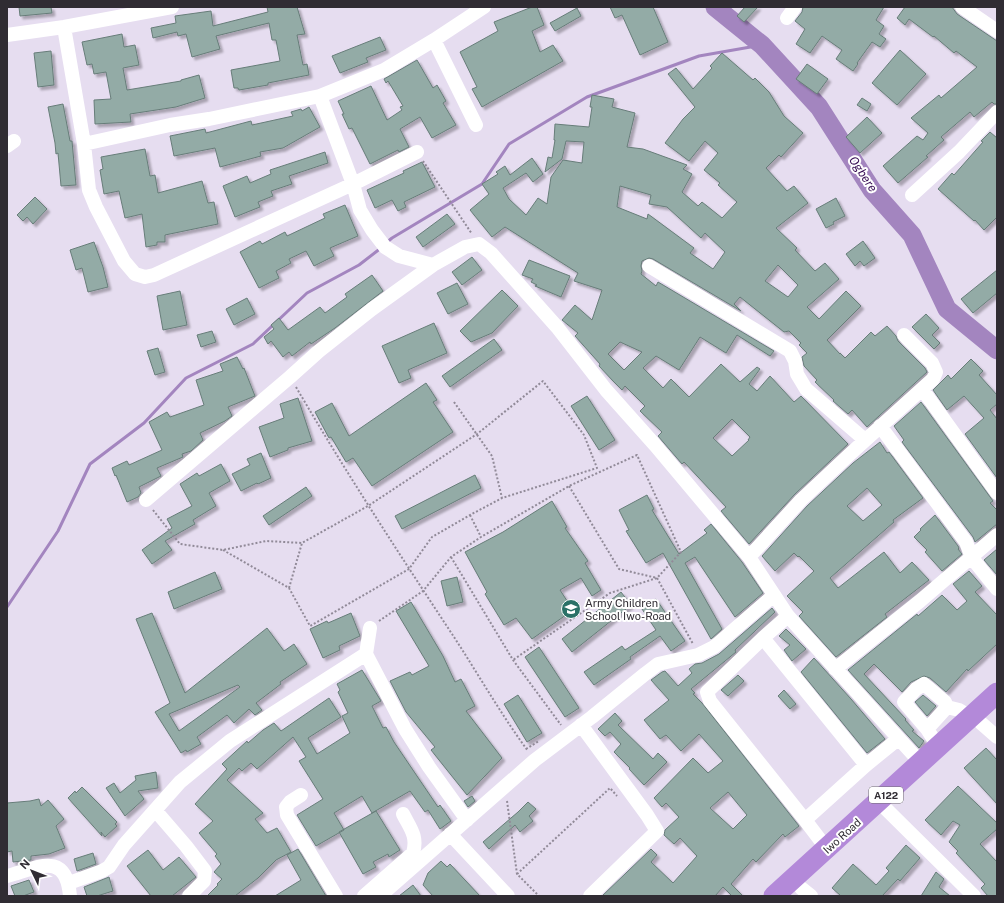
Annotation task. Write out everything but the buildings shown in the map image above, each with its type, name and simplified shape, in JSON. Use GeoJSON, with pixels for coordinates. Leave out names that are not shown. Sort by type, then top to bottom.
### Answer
{"type":"FeatureCollection","features":[{"type":"Feature","properties":{"kind":"highway","name":"Iwo Road"},"geometry":{"type":"LineString","coordinates":[[774,896],[827,849],[883,806],[976,720],[997,693]]}},
{"type":"Feature","properties":{"kind":"highway","name":"Iwo Road"},"geometry":{"type":"LineString","coordinates":[[801,893],[883,806],[920,762],[938,746],[976,720],[997,708]]}},
{"type":"Feature","properties":{"kind":"street"},"geometry":{"type":"LineString","coordinates":[[7,36],[172,7]]}},
{"type":"Feature","properties":{"kind":"street"},"geometry":{"type":"LineString","coordinates":[[84,144],[170,125],[320,96],[384,70],[434,40],[484,7]]}},
{"type":"Feature","properties":{"kind":"street"},"geometry":{"type":"LineString","coordinates":[[962,7],[997,31]]}},
{"type":"Feature","properties":{"kind":"street"},"geometry":{"type":"LineString","coordinates":[[64,27],[84,144],[90,190],[96,207],[124,261],[135,274],[145,277],[154,276],[353,184],[417,152]]}},
{"type":"Feature","properties":{"kind":"street"},"geometry":{"type":"LineString","coordinates":[[434,40],[476,125]]}},
{"type":"Feature","properties":{"kind":"street"},"geometry":{"type":"LineString","coordinates":[[320,96],[353,184],[360,210],[383,244],[399,256],[433,266]]}},
{"type":"Feature","properties":{"kind":"street"},"geometry":{"type":"LineString","coordinates":[[912,195],[959,152],[997,112]]}},
{"type":"Feature","properties":{"kind":"street"},"geometry":{"type":"LineString","coordinates":[[146,500],[319,351],[372,309],[433,266],[465,246],[479,244],[491,253],[557,327],[606,390],[655,445],[748,557],[788,616],[920,762]]}},
{"type":"Feature","properties":{"kind":"street"},"geometry":{"type":"LineString","coordinates":[[648,266],[790,350],[795,361],[797,374],[806,389],[865,440]]}},
{"type":"Feature","properties":{"kind":"street"},"geometry":{"type":"LineString","coordinates":[[748,557],[801,500],[933,378],[936,372],[932,363],[904,335]]}},
{"type":"Feature","properties":{"kind":"street"},"geometry":{"type":"LineString","coordinates":[[922,389],[997,493]]}},
{"type":"Feature","properties":{"kind":"street"},"geometry":{"type":"LineString","coordinates":[[880,426],[966,542],[972,558],[997,589]]}},
{"type":"Feature","properties":{"kind":"street"},"geometry":{"type":"LineString","coordinates":[[835,669],[972,558],[997,534]]}},
{"type":"Feature","properties":{"kind":"street"},"geometry":{"type":"LineString","coordinates":[[384,894],[535,760],[658,664],[698,655],[714,647],[774,595]]}},
{"type":"Feature","properties":{"kind":"street"},"geometry":{"type":"LineString","coordinates":[[788,616],[707,692],[710,701],[827,849]]}},
{"type":"Feature","properties":{"kind":"street"},"geometry":{"type":"LineString","coordinates":[[370,628],[366,654],[405,729],[429,767],[467,820]]}},
{"type":"Feature","properties":{"kind":"street"},"geometry":{"type":"LineString","coordinates":[[763,638],[866,766]]}},
{"type":"Feature","properties":{"kind":"street"},"geometry":{"type":"LineString","coordinates":[[7,876],[48,865],[59,868],[64,874],[69,890],[98,873],[109,866],[124,844],[180,782],[230,741],[366,654]]}},
{"type":"Feature","properties":{"kind":"street"},"geometry":{"type":"LineString","coordinates":[[938,746],[927,728],[904,702],[916,689],[924,684],[945,702],[947,706],[976,720],[997,737]]}},
{"type":"Feature","properties":{"kind":"street"},"geometry":{"type":"LineString","coordinates":[[927,728],[947,706]]}},
{"type":"Feature","properties":{"kind":"street"},"geometry":{"type":"LineString","coordinates":[[581,725],[657,831],[590,896]]}},
{"type":"Feature","properties":{"kind":"street"},"geometry":{"type":"LineString","coordinates":[[805,820],[898,739]]}},
{"type":"Feature","properties":{"kind":"street"},"geometry":{"type":"LineString","coordinates":[[302,795],[290,802],[286,807],[287,815],[336,896]]}},
{"type":"Feature","properties":{"kind":"street"},"geometry":{"type":"LineString","coordinates":[[883,806],[974,896]]}},
{"type":"Feature","properties":{"kind":"street"},"geometry":{"type":"LineString","coordinates":[[155,810],[205,871],[204,881],[189,896]]}},
{"type":"Feature","properties":{"kind":"street"},"geometry":{"type":"LineString","coordinates":[[364,896],[413,852],[415,844],[414,835],[403,814]]}},
{"type":"Feature","properties":{"kind":"street"},"geometry":{"type":"LineString","coordinates":[[450,834],[508,896]]}},
{"type":"Feature","properties":{"kind":"path"},"geometry":{"type":"LineString","coordinates":[[417,152],[479,244]]}},
{"type":"Feature","properties":{"kind":"path"},"geometry":{"type":"LineString","coordinates":[[290,377],[328,443],[368,506],[452,634],[486,689],[535,760]]}},
{"type":"Feature","properties":{"kind":"path"},"geometry":{"type":"LineString","coordinates":[[146,500],[180,544],[223,550],[266,541],[302,543],[368,506],[477,434],[543,381],[584,435],[597,468],[502,498],[470,515],[432,537],[409,569],[310,626],[289,588],[223,550]]}},
{"type":"Feature","properties":{"kind":"path"},"geometry":{"type":"LineString","coordinates":[[454,402],[492,456],[502,498]]}},
{"type":"Feature","properties":{"kind":"path"},"geometry":{"type":"LineString","coordinates":[[370,628],[423,591],[451,557],[481,537],[569,486],[637,455],[681,552],[657,578],[610,593],[513,660]]}},
{"type":"Feature","properties":{"kind":"path"},"geometry":{"type":"LineString","coordinates":[[569,486],[619,569],[657,578],[696,649]]}},
{"type":"Feature","properties":{"kind":"path"},"geometry":{"type":"LineString","coordinates":[[470,515],[481,537]]}},
{"type":"Feature","properties":{"kind":"path"},"geometry":{"type":"LineString","coordinates":[[289,588],[302,543]]}},
{"type":"Feature","properties":{"kind":"path"},"geometry":{"type":"LineString","coordinates":[[451,557],[513,660],[561,726]]}},
{"type":"Feature","properties":{"kind":"path"},"geometry":{"type":"LineString","coordinates":[[505,786],[517,874],[539,896]]}},
{"type":"Feature","properties":{"kind":"path"},"geometry":{"type":"LineString","coordinates":[[517,874],[610,788],[619,799]]}},
{"type":"Feature","properties":{"kind":"waterway","name":"Ogbere"},"geometry":{"type":"LineString","coordinates":[[715,7],[762,45],[819,107],[872,190],[912,235],[947,309],[997,350]]}},
{"type":"Feature","properties":{"kind":"waterway"},"geometry":{"type":"LineString","coordinates":[[386,243],[482,184],[509,144],[587,97],[699,56],[762,45]]}},
{"type":"Feature","properties":{"kind":"waterway"},"geometry":{"type":"LineString","coordinates":[[7,607],[58,531],[90,464],[144,423],[186,378],[253,344],[307,293],[359,265],[381,248]]}},
{"type":"Feature","properties":{"kind":"place","name":"Army Children School Iwo-Road"},"geometry":{"type":"Point","coordinates":[571,609]}}]}
